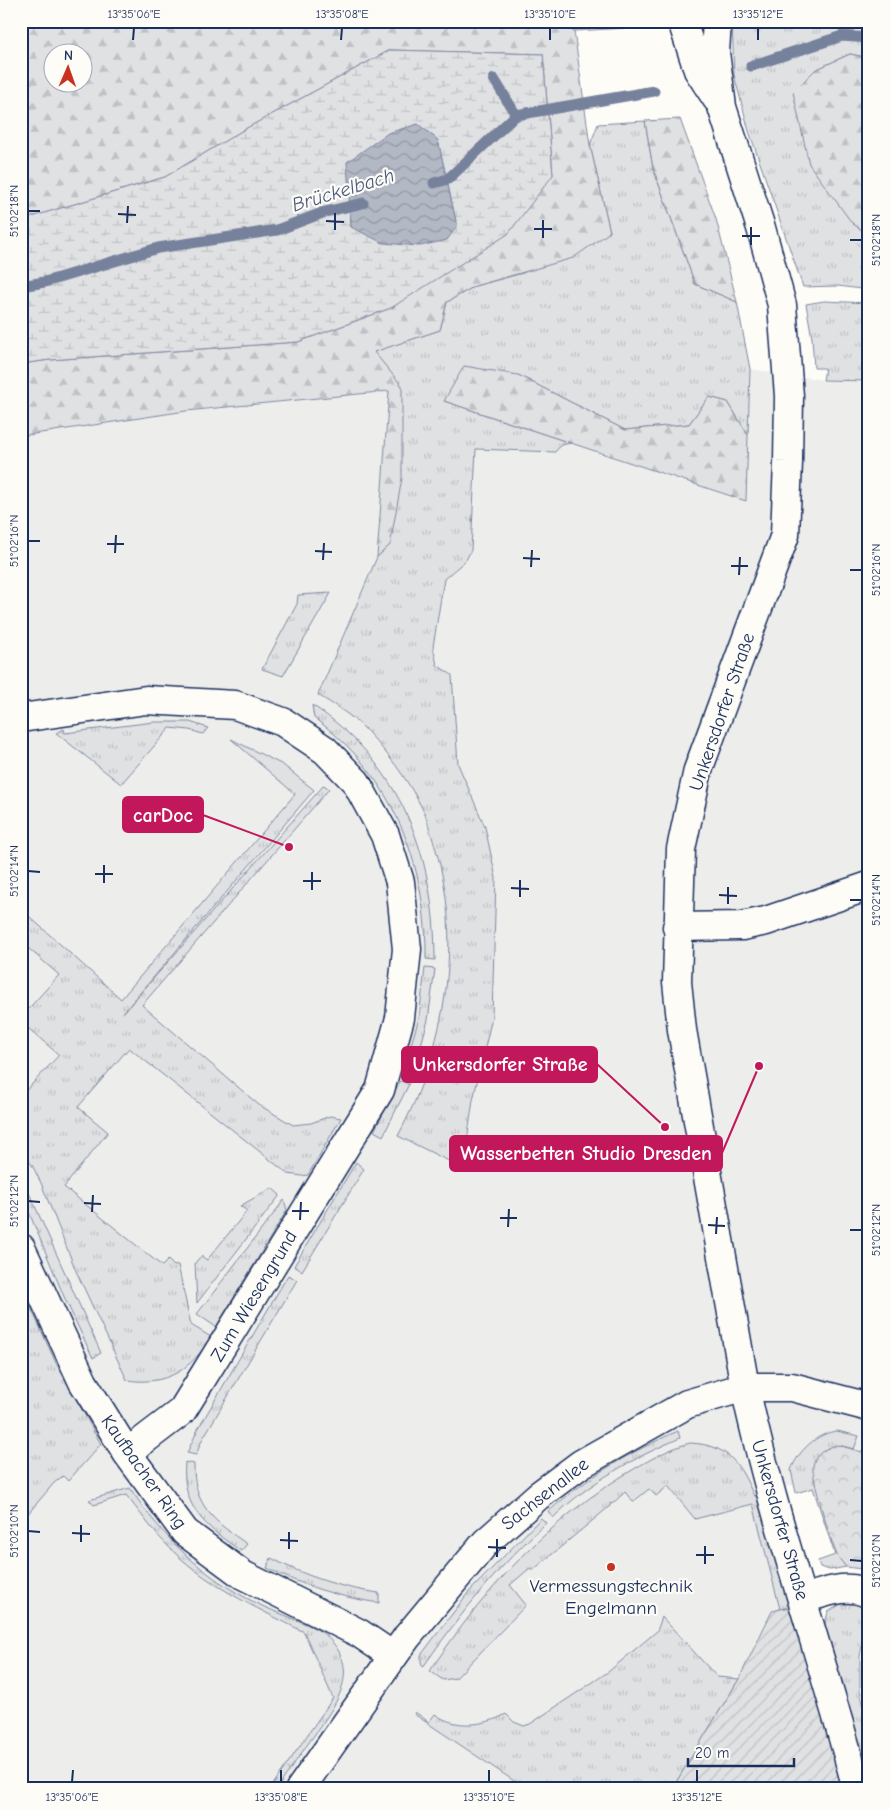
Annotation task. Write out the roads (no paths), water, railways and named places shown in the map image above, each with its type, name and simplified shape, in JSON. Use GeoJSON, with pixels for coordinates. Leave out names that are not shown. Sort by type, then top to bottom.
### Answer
{"type":"FeatureCollection","features":[{"type":"Feature","properties":{"kind":"street","name":"Unkersdorfer Straße"},"geometry":{"type":"LineString","coordinates":[[682,21],[698,70],[722,107]]}},
{"type":"Feature","properties":{"kind":"street","name":"Unkersdorfer Straße"},"geometry":{"type":"LineString","coordinates":[[717,21],[715,52],[722,107],[761,228],[782,305],[789,396],[786,517],[785,535],[698,770],[681,849],[677,927],[677,982],[682,1030],[745,1387],[755,1432],[817,1652],[834,1702],[857,1789]]}},
{"type":"Feature","properties":{"kind":"street","name":"Zum Wiesengrund"},"geometry":{"type":"LineString","coordinates":[[21,718],[146,700],[235,705],[283,722],[325,750],[356,782],[385,835],[400,882],[407,949],[400,1018],[380,1090],[182,1412],[127,1453]]}},
{"type":"Feature","properties":{"kind":"street"},"geometry":{"type":"LineString","coordinates":[[677,927],[742,926],[766,921],[869,886]]}},
{"type":"Feature","properties":{"kind":"street","name":"Kaufbacher Ring"},"geometry":{"type":"LineString","coordinates":[[21,1248],[83,1382],[127,1453],[185,1532],[243,1575],[359,1633],[394,1656]]}},
{"type":"Feature","properties":{"kind":"street","name":"Sachsenallee"},"geometry":{"type":"LineString","coordinates":[[300,1789],[428,1609],[486,1542],[538,1496],[581,1464],[687,1404],[745,1387],[792,1387],[869,1407]]}},
{"type":"Feature","properties":{"kind":"street"},"geometry":{"type":"LineString","coordinates":[[803,1599],[837,1590],[856,1588],[869,1594]]}},
{"type":"Feature","properties":{"kind":"water"},"geometry":{"type":"Polygon","coordinates":[[[418,124],[438,140],[457,226],[447,240],[420,246],[383,243],[351,227],[347,162],[388,133],[418,124]]]}},
{"type":"Feature","properties":{"kind":"waterway","name":"Brückelbach"},"geometry":{"type":"LineString","coordinates":[[751,66],[842,36],[869,38]]}},
{"type":"Feature","properties":{"kind":"waterway"},"geometry":{"type":"LineString","coordinates":[[494,79],[516,115]]}},
{"type":"Feature","properties":{"kind":"waterway","name":"Brückelbach"},"geometry":{"type":"LineString","coordinates":[[434,183],[448,179],[516,115],[654,91]]}},
{"type":"Feature","properties":{"kind":"waterway","name":"Brückelbach"},"geometry":{"type":"LineString","coordinates":[[21,286],[45,282],[158,248],[277,230],[325,212],[363,203]]}},
{"type":"Feature","properties":{"kind":"place","name":"carDoc"},"geometry":{"type":"Point","coordinates":[289,847]}},
{"type":"Feature","properties":{"kind":"place","name":"Wasserbetten Studio Dresden"},"geometry":{"type":"Point","coordinates":[759,1066]}},
{"type":"Feature","properties":{"kind":"place","name":"Unkersdorfer Straße"},"geometry":{"type":"Point","coordinates":[665,1127]}},
{"type":"Feature","properties":{"kind":"place","name":"Vermessungstechnik Engelmann"},"geometry":{"type":"Point","coordinates":[611,1567]}}]}
